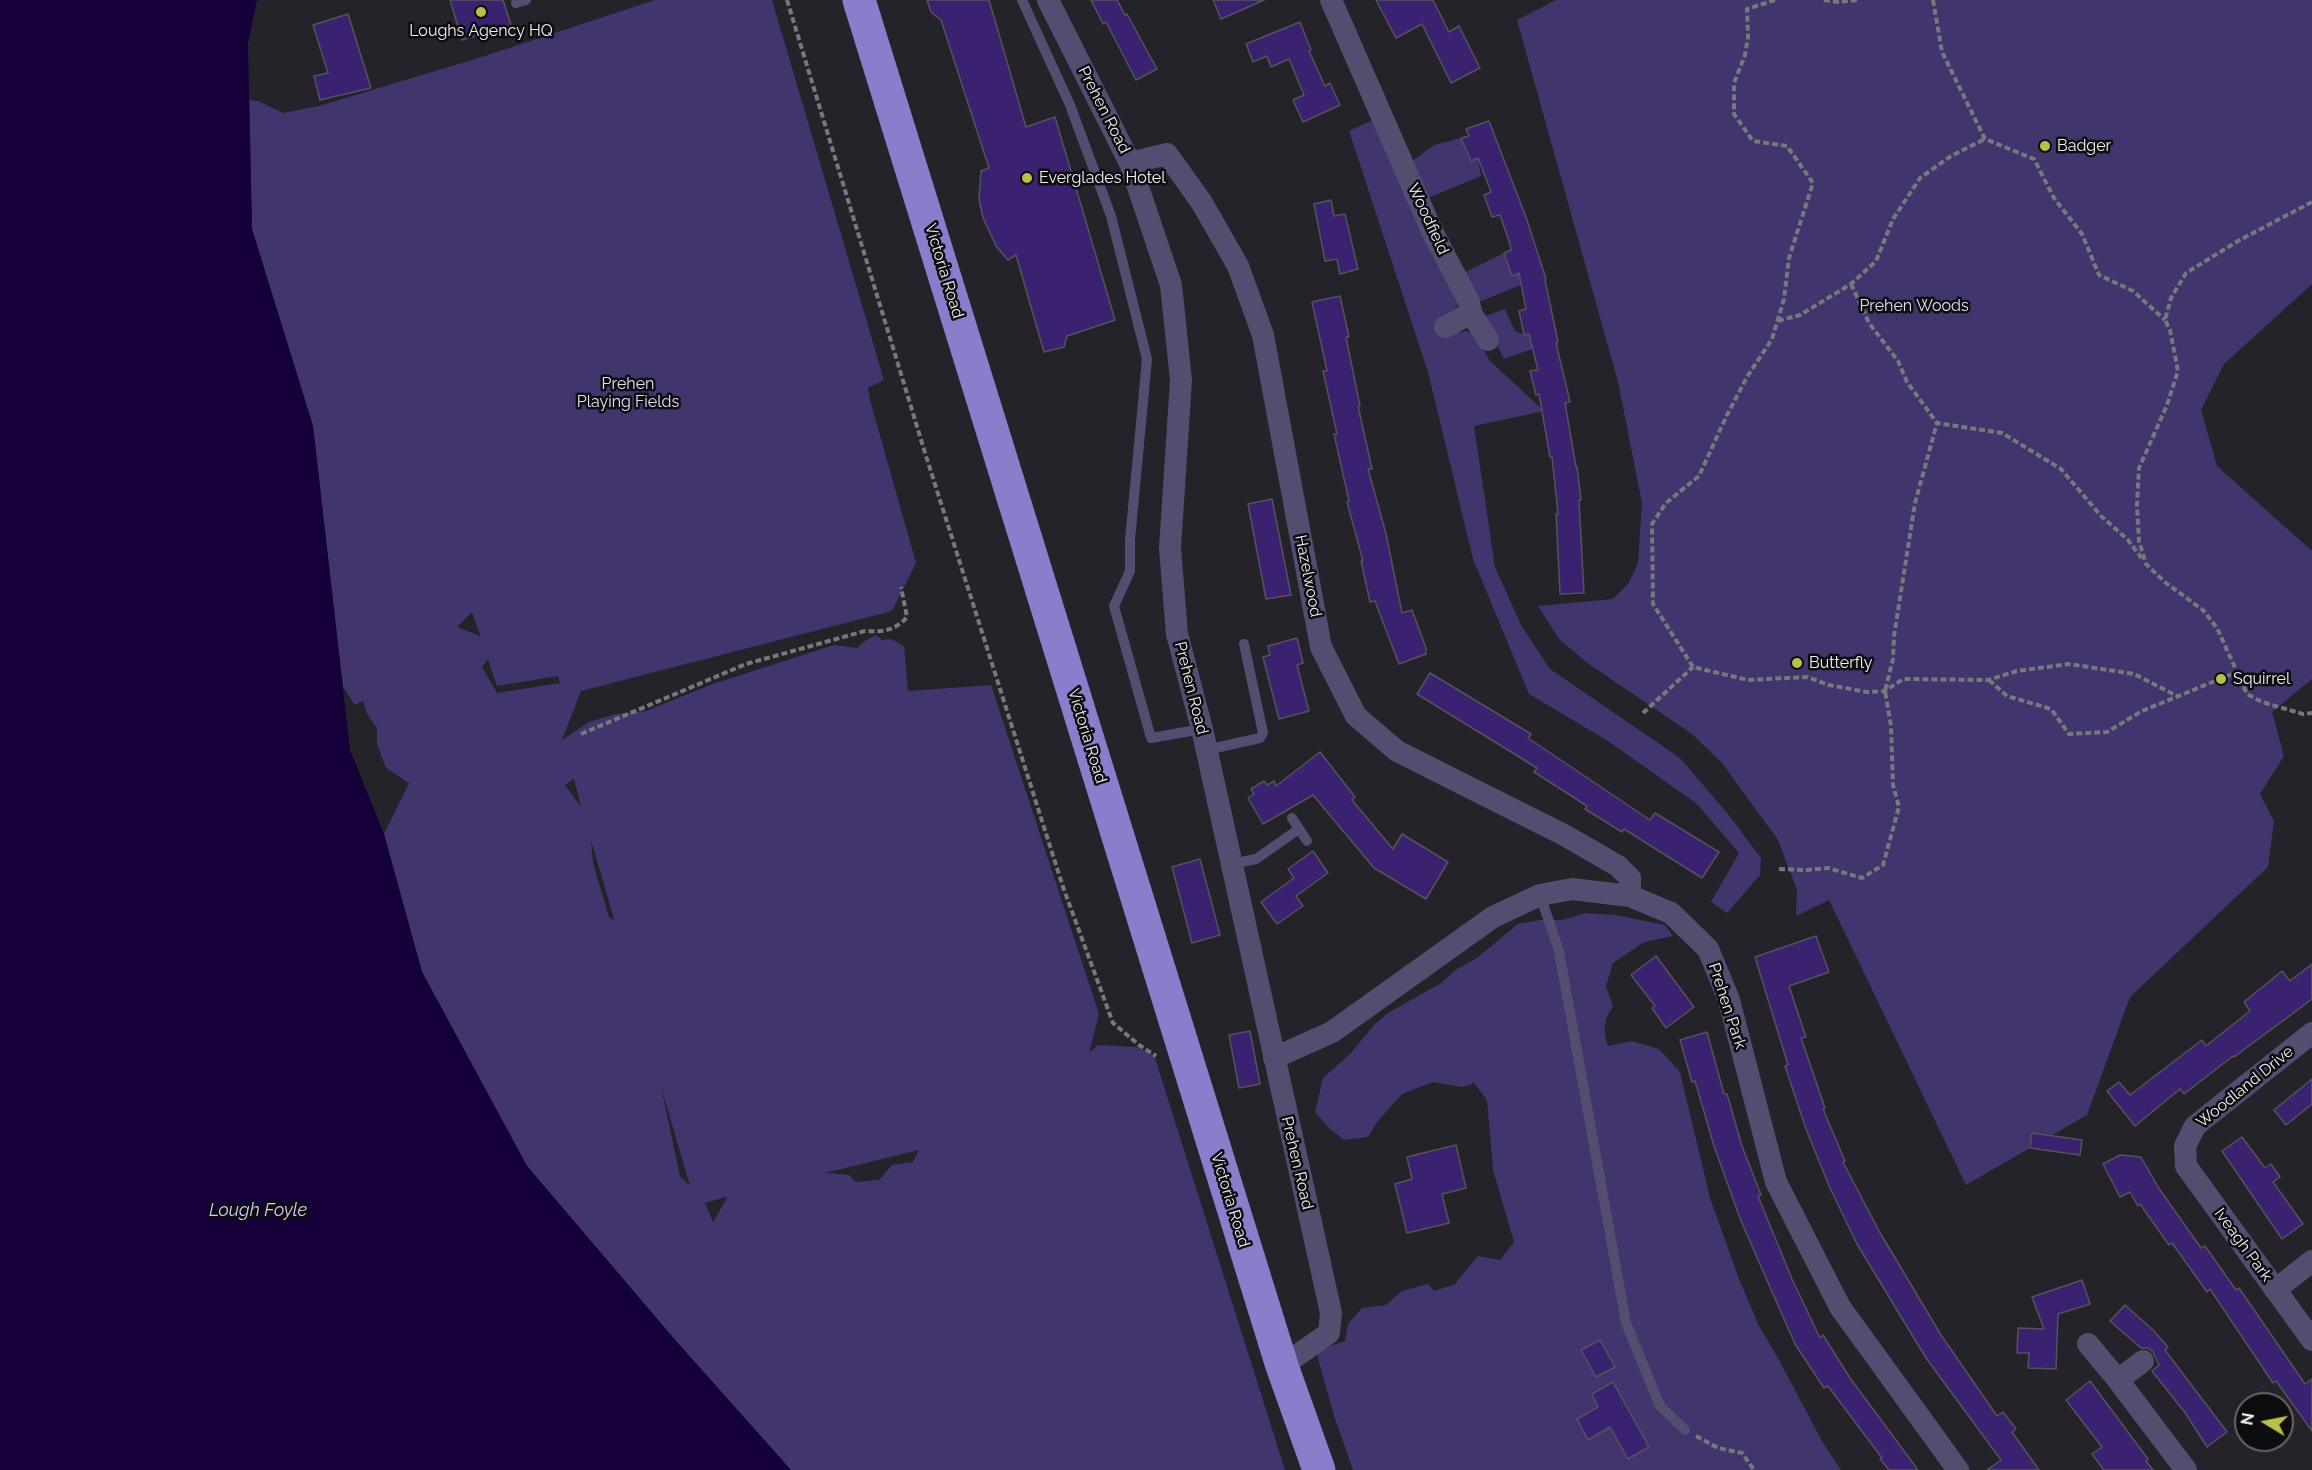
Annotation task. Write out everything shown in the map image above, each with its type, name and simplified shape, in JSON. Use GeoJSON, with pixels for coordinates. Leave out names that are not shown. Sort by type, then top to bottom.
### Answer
{"type":"FeatureCollection","features":[{"type":"Feature","properties":{"kind":"highway","name":"Victoria Road"},"geometry":{"type":"LineString","coordinates":[[859,0],[1282,1366],[1319,1470]]}},
{"type":"Feature","properties":{"kind":"street","name":"Prehen Road"},"geometry":{"type":"LineString","coordinates":[[1048,0],[1131,163],[1171,285],[1181,380],[1170,548],[1178,634],[1232,864],[1331,1313],[1329,1333],[1282,1366]]}},
{"type":"Feature","properties":{"kind":"street","name":"Woodfield"},"geometry":{"type":"LineString","coordinates":[[1331,0],[1432,231],[1469,302],[1471,314],[1488,340]]}},
{"type":"Feature","properties":{"kind":"street","name":"Hazelwood"},"geometry":{"type":"LineString","coordinates":[[1131,163],[1167,154],[1202,203],[1238,266],[1263,335],[1321,647],[1356,716],[1397,751],[1566,836],[1618,866],[1630,878],[1630,896]]}},
{"type":"Feature","properties":{"kind":"street"},"geometry":{"type":"LineString","coordinates":[[1445,327],[1471,314]]}},
{"type":"Feature","properties":{"kind":"street","name":"Prehen Park"},"geometry":{"type":"LineString","coordinates":[[1274,1058],[1332,1032],[1492,917],[1540,895],[1572,889],[1630,896],[1671,913],[1708,949],[1728,1000],[1776,1182],[1840,1307],[1958,1470]]}},
{"type":"Feature","properties":{"kind":"street","name":"Woodland Drive"},"geometry":{"type":"LineString","coordinates":[[2185,1146],[2196,1126],[2312,1033]]}},
{"type":"Feature","properties":{"kind":"street","name":"Iveagh Park"},"geometry":{"type":"LineString","coordinates":[[2185,1146],[2186,1166],[2312,1340]]}},
{"type":"Feature","properties":{"kind":"street"},"geometry":{"type":"LineString","coordinates":[[2275,1290],[2312,1261]]}},
{"type":"Feature","properties":{"kind":"street"},"geometry":{"type":"LineString","coordinates":[[2088,1344],[2186,1470]]}},
{"type":"Feature","properties":{"kind":"street"},"geometry":{"type":"LineString","coordinates":[[2118,1380],[2143,1361]]}},
{"type":"Feature","properties":{"kind":"lane"},"geometry":{"type":"LineString","coordinates":[[1022,0],[1070,105],[1111,216],[1147,359],[1130,540],[1130,571],[1114,606],[1151,738],[1204,740],[1260,738],[1263,733],[1244,644]]}},
{"type":"Feature","properties":{"kind":"lane"},"geometry":{"type":"LineString","coordinates":[[1292,818],[1308,841]]}},
{"type":"Feature","properties":{"kind":"lane"},"geometry":{"type":"LineString","coordinates":[[1232,864],[1256,859],[1299,829]]}},
{"type":"Feature","properties":{"kind":"lane"},"geometry":{"type":"LineString","coordinates":[[1540,895],[1559,951],[1626,1323],[1660,1406],[1685,1430]]}},
{"type":"Feature","properties":{"kind":"path"},"geometry":{"type":"LineString","coordinates":[[787,0],[926,456],[1063,887],[1113,1023],[1139,1046],[1156,1054],[1159,1065]]}},
{"type":"Feature","properties":{"kind":"path"},"geometry":{"type":"LineString","coordinates":[[1775,0],[1747,9],[1748,37],[1745,55],[1734,83],[1734,114],[1753,141],[1787,146],[1813,183],[1789,258],[1784,299],[1772,339],[1747,377],[1699,476],[1666,503],[1652,524],[1653,604],[1693,667],[1748,680],[1807,677],[1821,683],[1867,692],[1886,691],[1903,680],[1988,680],[2017,671],[2069,664],[2134,674],[2179,697]]}},
{"type":"Feature","properties":{"kind":"path"},"geometry":{"type":"LineString","coordinates":[[1824,0],[1838,2],[1857,0]]}},
{"type":"Feature","properties":{"kind":"path"},"geometry":{"type":"LineString","coordinates":[[1933,0],[1942,52],[1985,139],[2034,159],[2054,198],[2082,234],[2099,275],[2133,291],[2165,320],[2170,330],[2178,371],[2167,405],[2139,468],[2137,505],[2139,541],[2146,564]]}},
{"type":"Feature","properties":{"kind":"path"},"geometry":{"type":"LineString","coordinates":[[1777,321],[1800,315],[1851,284],[1876,261],[1893,219],[1920,178],[1951,156],[1985,139]]}},
{"type":"Feature","properties":{"kind":"path"},"geometry":{"type":"LineString","coordinates":[[2165,320],[2171,298],[2186,273],[2238,241],[2312,202]]}},
{"type":"Feature","properties":{"kind":"path"},"geometry":{"type":"LineString","coordinates":[[1851,284],[1869,323],[1898,361],[1907,382],[1937,423],[2002,433],[2061,469],[2101,516],[2128,540],[2146,564],[2166,583],[2203,610],[2217,628],[2247,694],[2262,702],[2303,714],[2312,713]]}},
{"type":"Feature","properties":{"kind":"path"},"geometry":{"type":"LineString","coordinates":[[1779,868],[1806,870],[1828,868],[1862,878],[1883,865],[1899,807],[1893,785],[1891,726],[1886,691],[1893,659],[1894,636],[1915,503],[1937,423]]}},
{"type":"Feature","properties":{"kind":"path"},"geometry":{"type":"LineString","coordinates":[[581,734],[746,664],[865,631],[883,632],[899,627],[907,617],[901,587]]}},
{"type":"Feature","properties":{"kind":"path"},"geometry":{"type":"LineString","coordinates":[[1642,713],[1693,667]]}},
{"type":"Feature","properties":{"kind":"path"},"geometry":{"type":"LineString","coordinates":[[1988,680],[2007,696],[2051,709],[2069,734],[2107,732],[2142,711],[2237,672]]}},
{"type":"Feature","properties":{"kind":"path"},"geometry":{"type":"LineString","coordinates":[[1685,1430],[1718,1448],[1742,1453],[1755,1470]]}},
{"type":"Feature","properties":{"kind":"green space","name":"Prehen Playing Fields"},"geometry":{"type":"Polygon","coordinates":[[[655,0],[772,0],[884,380],[868,388],[870,400],[916,563],[892,611],[581,691],[562,740],[589,722],[616,714],[646,711],[710,685],[834,645],[857,648],[876,635],[882,640],[891,639],[904,646],[908,691],[991,685],[1099,1014],[1089,1053],[1098,1045],[1136,1047],[1154,1055],[1285,1470],[791,1470],[676,1341],[527,1166],[422,972],[384,834],[409,783],[386,768],[377,744],[377,728],[367,714],[363,701],[355,705],[343,687],[313,426],[252,229],[249,100],[258,101],[283,113],[319,106],[485,56],[655,0]],[[472,612],[457,627],[480,635],[472,612]],[[488,659],[482,667],[497,693],[560,683],[558,676],[497,686],[488,659]],[[573,779],[565,785],[581,807],[574,779],[573,779]],[[591,840],[593,863],[609,917],[614,919],[591,840]],[[661,1086],[680,1176],[690,1186],[661,1086]],[[919,1150],[825,1173],[849,1175],[856,1182],[879,1180],[892,1165],[913,1162],[919,1150]],[[726,1197],[705,1203],[713,1222],[727,1198],[726,1197]]]}},
{"type":"Feature","properties":{"kind":"green space","name":"Prehen Woods"},"geometry":{"type":"Polygon","coordinates":[[[1556,0],[2312,0],[2312,284],[2224,364],[2201,410],[2217,466],[2312,551],[2312,679],[2272,712],[2284,756],[2260,794],[2274,821],[2268,867],[2130,997],[2087,1115],[1966,1185],[1829,900],[1796,916],[1797,890],[1778,840],[1722,763],[1692,734],[1586,662],[1559,639],[1538,606],[1613,599],[1629,583],[1638,563],[1642,503],[1618,382],[1517,20],[1556,0]]]}},
{"type":"Feature","properties":{"kind":"green space"},"geometry":{"type":"Polygon","coordinates":[[[1375,119],[1458,304],[1442,335],[1466,331],[1474,334],[1490,361],[1544,411],[1474,426],[1495,567],[1521,625],[1550,669],[1680,758],[1728,814],[1761,858],[1760,875],[1727,913],[1711,902],[1739,853],[1697,804],[1608,741],[1529,694],[1473,559],[1428,372],[1349,131],[1375,119]]]}},
{"type":"Feature","properties":{"kind":"green space"},"geometry":{"type":"Polygon","coordinates":[[[1461,138],[1470,161],[1478,158],[1481,176],[1428,198],[1411,162],[1434,145],[1461,138]]]}},
{"type":"Feature","properties":{"kind":"green space"},"geometry":{"type":"Polygon","coordinates":[[[1504,253],[1512,275],[1519,273],[1523,284],[1477,303],[1462,274],[1504,253]]]}},
{"type":"Feature","properties":{"kind":"green space"},"geometry":{"type":"Polygon","coordinates":[[[1505,309],[1515,331],[1524,335],[1529,334],[1535,348],[1504,359],[1483,317],[1505,309]]]}},
{"type":"Feature","properties":{"kind":"green space"},"geometry":{"type":"Polygon","coordinates":[[[1585,913],[1615,915],[1665,925],[1673,936],[1644,942],[1613,963],[1606,986],[1613,1006],[1605,1026],[1608,1046],[1631,1041],[1659,1049],[1680,1072],[1710,1198],[1739,1279],[1759,1326],[1823,1443],[1841,1470],[1353,1470],[1334,1416],[1316,1351],[1345,1341],[1348,1324],[1362,1308],[1386,1305],[1402,1291],[1428,1284],[1434,1291],[1455,1284],[1478,1256],[1500,1260],[1514,1242],[1493,1170],[1487,1100],[1474,1083],[1462,1087],[1433,1082],[1402,1094],[1377,1122],[1368,1137],[1344,1140],[1315,1112],[1323,1078],[1352,1052],[1373,1026],[1388,1013],[1441,983],[1457,969],[1477,958],[1518,924],[1541,920],[1562,920],[1585,913]]]}},
{"type":"Feature","properties":{"kind":"water","name":"Lough Foyle"},"geometry":{"type":"Polygon","coordinates":[[[0,0],[257,0],[248,43],[252,229],[313,426],[350,750],[384,834],[422,972],[527,1166],[676,1341],[791,1470],[0,1470],[0,0]]]}},
{"type":"Feature","properties":{"kind":"building","name":"Loughs Agency HQ"},"geometry":{"type":"Polygon","coordinates":[[[450,0],[503,0],[511,25],[462,40],[450,0]]]}},
{"type":"Feature","properties":{"kind":"building","name":"Everglades Hotel"},"geometry":{"type":"Polygon","coordinates":[[[927,0],[989,0],[1026,127],[1055,117],[1115,320],[1067,336],[1064,347],[1044,352],[1016,255],[1008,260],[996,246],[983,218],[979,199],[981,171],[989,168],[941,20],[931,12],[927,0]]]}},
{"type":"Feature","properties":{"kind":"building"},"geometry":{"type":"Polygon","coordinates":[[[1091,0],[1117,0],[1157,69],[1136,80],[1106,22],[1103,24],[1091,0]]]}},
{"type":"Feature","properties":{"kind":"building"},"geometry":{"type":"Polygon","coordinates":[[[1213,0],[1264,0],[1221,19],[1213,0]]]}},
{"type":"Feature","properties":{"kind":"building"},"geometry":{"type":"Polygon","coordinates":[[[1376,0],[1433,0],[1449,32],[1459,26],[1480,68],[1451,83],[1422,24],[1396,38],[1376,0]]]}},
{"type":"Feature","properties":{"kind":"building"},"geometry":{"type":"Polygon","coordinates":[[[348,14],[371,88],[320,100],[314,76],[328,73],[313,25],[348,14]]]}},
{"type":"Feature","properties":{"kind":"building"},"geometry":{"type":"Polygon","coordinates":[[[1300,22],[1311,50],[1309,51],[1325,86],[1330,83],[1340,105],[1303,122],[1293,100],[1304,95],[1289,59],[1271,67],[1267,56],[1253,62],[1246,44],[1300,22]]]}},
{"type":"Feature","properties":{"kind":"building"},"geometry":{"type":"Polygon","coordinates":[[[1489,121],[1527,220],[1546,279],[1558,342],[1556,343],[1570,402],[1565,403],[1581,500],[1579,500],[1584,593],[1560,594],[1556,514],[1558,514],[1552,457],[1550,457],[1539,394],[1536,395],[1530,371],[1538,370],[1529,334],[1524,335],[1519,311],[1526,309],[1519,273],[1512,276],[1504,253],[1511,250],[1510,244],[1500,215],[1492,217],[1484,195],[1491,192],[1478,158],[1471,161],[1461,138],[1469,136],[1466,129],[1489,121]]]}},
{"type":"Feature","properties":{"kind":"building"},"geometry":{"type":"Polygon","coordinates":[[[1331,200],[1334,216],[1345,214],[1358,269],[1340,274],[1337,259],[1325,261],[1314,204],[1331,200]]]}},
{"type":"Feature","properties":{"kind":"building"},"geometry":{"type":"Polygon","coordinates":[[[1340,296],[1349,337],[1346,337],[1360,406],[1358,406],[1372,469],[1368,469],[1386,534],[1402,613],[1412,610],[1426,648],[1426,654],[1399,664],[1375,601],[1370,602],[1361,561],[1363,561],[1347,502],[1349,501],[1334,434],[1337,434],[1323,371],[1327,371],[1312,302],[1340,296]]]}},
{"type":"Feature","properties":{"kind":"building"},"geometry":{"type":"Polygon","coordinates":[[[1272,499],[1291,595],[1266,599],[1248,504],[1272,499]]]}},
{"type":"Feature","properties":{"kind":"building"},"geometry":{"type":"Polygon","coordinates":[[[1297,638],[1303,663],[1297,665],[1309,711],[1279,719],[1263,657],[1270,655],[1268,646],[1297,638]]]}},
{"type":"Feature","properties":{"kind":"building"},"geometry":{"type":"Polygon","coordinates":[[[1430,673],[1531,734],[1528,738],[1650,820],[1655,813],[1719,852],[1702,878],[1624,829],[1622,832],[1585,809],[1587,806],[1534,772],[1537,768],[1417,694],[1430,673]]]}},
{"type":"Feature","properties":{"kind":"building"},"geometry":{"type":"Polygon","coordinates":[[[1320,752],[1355,797],[1352,800],[1393,849],[1402,834],[1448,862],[1426,899],[1374,868],[1313,795],[1263,824],[1248,798],[1254,794],[1251,789],[1264,781],[1267,785],[1274,781],[1276,786],[1320,752]]]}},
{"type":"Feature","properties":{"kind":"building"},"geometry":{"type":"Polygon","coordinates":[[[1313,851],[1328,873],[1296,896],[1303,906],[1277,924],[1261,902],[1294,878],[1288,869],[1313,851]]]}},
{"type":"Feature","properties":{"kind":"building"},"geometry":{"type":"Polygon","coordinates":[[[1200,859],[1220,935],[1192,943],[1172,867],[1200,859]]]}},
{"type":"Feature","properties":{"kind":"building"},"geometry":{"type":"Polygon","coordinates":[[[1816,936],[1829,972],[1789,986],[1806,1037],[1801,1038],[1825,1108],[1823,1109],[1845,1161],[1843,1162],[1879,1231],[1941,1335],[1997,1416],[2003,1412],[2016,1429],[2012,1432],[2039,1470],[1987,1470],[2001,1460],[1926,1358],[1857,1244],[1830,1188],[1806,1129],[1785,1066],[1788,1065],[1755,957],[1816,936]]]}},
{"type":"Feature","properties":{"kind":"building"},"geometry":{"type":"Polygon","coordinates":[[[1656,956],[1694,1007],[1666,1028],[1652,1008],[1655,1006],[1631,975],[1656,956]]]}},
{"type":"Feature","properties":{"kind":"building"},"geometry":{"type":"Polygon","coordinates":[[[2312,964],[2312,999],[2184,1094],[2180,1089],[2135,1126],[2107,1091],[2119,1082],[2130,1095],[2202,1040],[2206,1046],[2250,1011],[2244,1002],[2282,971],[2290,981],[2312,964]]]}},
{"type":"Feature","properties":{"kind":"building"},"geometry":{"type":"Polygon","coordinates":[[[1250,1031],[1260,1084],[1239,1088],[1229,1035],[1250,1031]]]}},
{"type":"Feature","properties":{"kind":"building"},"geometry":{"type":"Polygon","coordinates":[[[1707,1032],[1724,1094],[1727,1094],[1742,1146],[1761,1195],[1758,1196],[1792,1279],[1820,1338],[1823,1335],[1850,1378],[1918,1470],[1889,1470],[1828,1386],[1824,1388],[1795,1344],[1741,1221],[1714,1146],[1695,1081],[1692,1082],[1680,1040],[1707,1032]]]}},
{"type":"Feature","properties":{"kind":"building"},"geometry":{"type":"Polygon","coordinates":[[[2312,1079],[2312,1104],[2286,1125],[2274,1110],[2312,1079]]]}},
{"type":"Feature","properties":{"kind":"building"},"geometry":{"type":"Polygon","coordinates":[[[2032,1133],[2082,1140],[2080,1155],[2030,1148],[2032,1133]]]}},
{"type":"Feature","properties":{"kind":"building"},"geometry":{"type":"Polygon","coordinates":[[[2242,1137],[2265,1168],[2271,1164],[2280,1177],[2273,1182],[2303,1224],[2282,1239],[2222,1151],[2242,1137]]]}},
{"type":"Feature","properties":{"kind":"building"},"geometry":{"type":"Polygon","coordinates":[[[1456,1145],[1466,1188],[1442,1194],[1449,1223],[1407,1233],[1395,1184],[1412,1179],[1407,1157],[1456,1145]]]}},
{"type":"Feature","properties":{"kind":"building"},"geometry":{"type":"Polygon","coordinates":[[[2120,1155],[2141,1157],[2158,1187],[2201,1248],[2205,1246],[2236,1290],[2239,1288],[2305,1384],[2312,1379],[2312,1431],[2294,1406],[2294,1392],[2284,1392],[2276,1381],[2273,1383],[2210,1289],[2207,1292],[2172,1243],[2169,1245],[2140,1204],[2138,1206],[2130,1192],[2120,1197],[2103,1164],[2120,1155]]]}},
{"type":"Feature","properties":{"kind":"building"},"geometry":{"type":"Polygon","coordinates":[[[2082,1280],[2090,1304],[2058,1314],[2056,1369],[2028,1368],[2029,1353],[2017,1353],[2018,1328],[2044,1329],[2032,1297],[2082,1280]]]}},
{"type":"Feature","properties":{"kind":"building"},"geometry":{"type":"Polygon","coordinates":[[[2125,1305],[2168,1347],[2165,1350],[2227,1432],[2207,1447],[2186,1414],[2152,1371],[2159,1365],[2153,1352],[2148,1348],[2141,1348],[2110,1321],[2125,1305]]]}},
{"type":"Feature","properties":{"kind":"building"},"geometry":{"type":"Polygon","coordinates":[[[1600,1340],[1615,1367],[1596,1377],[1581,1350],[1600,1340]]]}},
{"type":"Feature","properties":{"kind":"building"},"geometry":{"type":"Polygon","coordinates":[[[2090,1381],[2148,1459],[2146,1461],[2153,1470],[2104,1470],[2092,1454],[2102,1447],[2066,1400],[2090,1381]]]}},
{"type":"Feature","properties":{"kind":"building"},"geometry":{"type":"Polygon","coordinates":[[[1613,1382],[1649,1447],[1628,1459],[1610,1427],[1588,1440],[1577,1419],[1598,1407],[1592,1394],[1613,1382]]]}},
{"type":"Feature","properties":{"kind":"place","name":"Loughs Agency HQ"},"geometry":{"type":"Point","coordinates":[481,12]}},
{"type":"Feature","properties":{"kind":"place","name":"Badger"},"geometry":{"type":"Point","coordinates":[2045,146]}},
{"type":"Feature","properties":{"kind":"place","name":"Everglades Hotel"},"geometry":{"type":"Point","coordinates":[1027,178]}},
{"type":"Feature","properties":{"kind":"place","name":"Butterfly"},"geometry":{"type":"Point","coordinates":[1797,663]}},
{"type":"Feature","properties":{"kind":"place","name":"Squirrel"},"geometry":{"type":"Point","coordinates":[2221,679]}}]}
